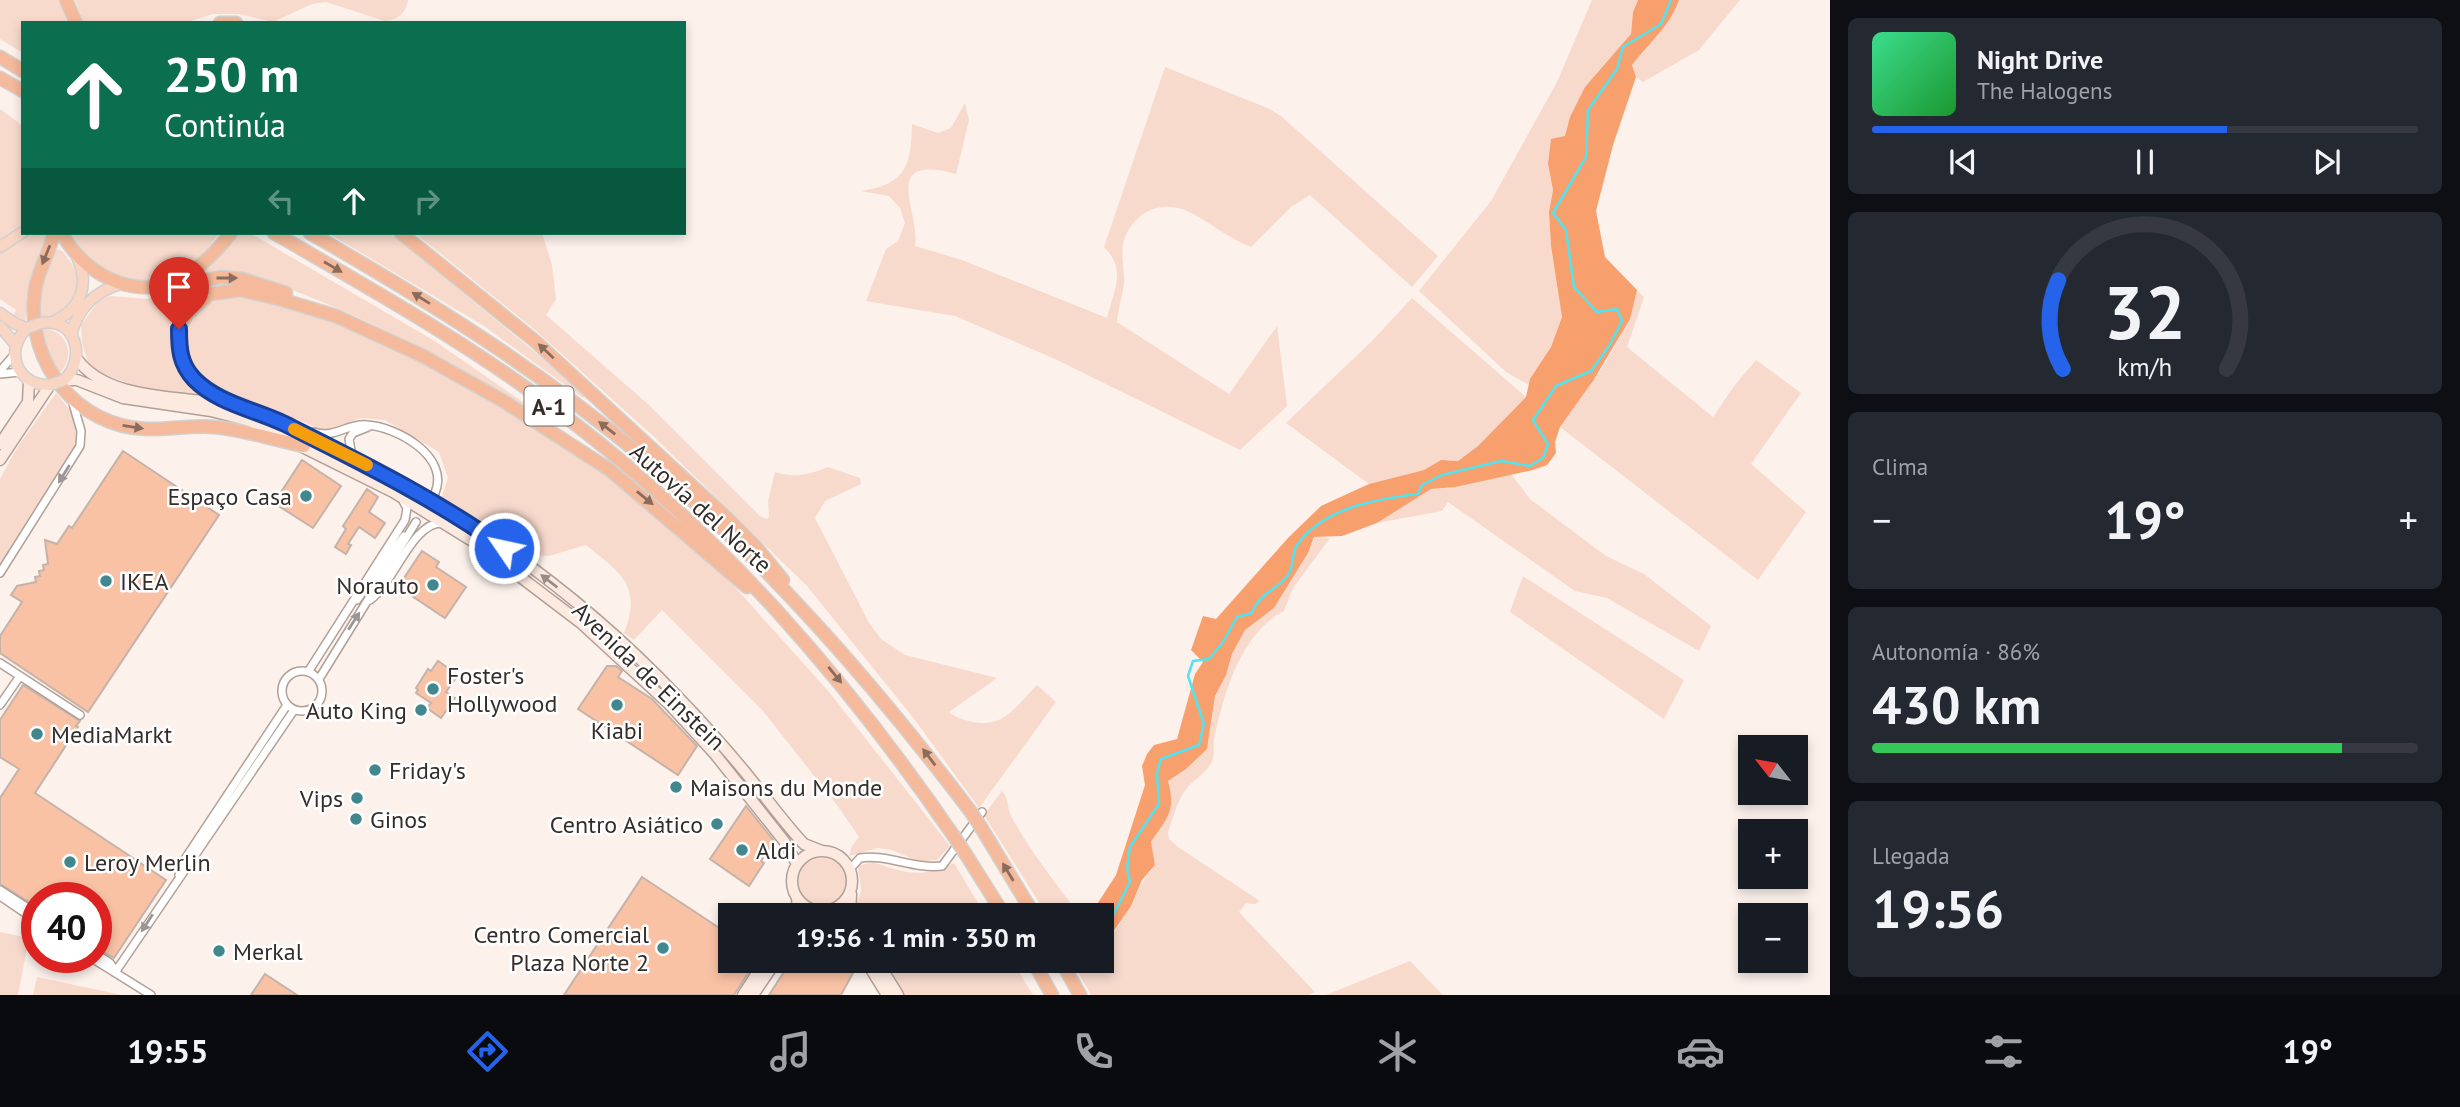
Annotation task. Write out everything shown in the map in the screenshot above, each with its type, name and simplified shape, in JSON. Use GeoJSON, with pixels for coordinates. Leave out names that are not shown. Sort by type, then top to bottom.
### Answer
{"type":"FeatureCollection","features":[{"type":"Feature","properties":{"kind":"highway"},"geometry":{"type":"LineString","coordinates":[[66,0],[75,21]]}},
{"type":"Feature","properties":{"kind":"highway"},"geometry":{"type":"LineString","coordinates":[[0,57],[21,70]]}},
{"type":"Feature","properties":{"kind":"highway"},"geometry":{"type":"LineString","coordinates":[[0,78],[21,89]]}},
{"type":"Feature","properties":{"kind":"highway"},"geometry":{"type":"LineString","coordinates":[[53,235],[35,287],[34,326],[46,365],[72,400],[100,417],[135,428],[228,428],[304,446]]}},
{"type":"Feature","properties":{"kind":"highway"},"geometry":{"type":"LineString","coordinates":[[63,235],[77,257],[106,278],[120,284],[177,288],[206,279],[242,279],[313,303],[423,356],[494,395],[610,470],[790,623]]}},
{"type":"Feature","properties":{"kind":"highway"},"geometry":{"type":"LineString","coordinates":[[160,286],[191,272],[230,235]]}},
{"type":"Feature","properties":{"kind":"highway","name":"Autovía del Norte"},"geometry":{"type":"LineString","coordinates":[[277,235],[380,294],[474,354],[569,420],[695,526],[754,583],[883,734],[996,903]]}},
{"type":"Feature","properties":{"kind":"highway","name":"Autovía del Norte"},"geometry":{"type":"LineString","coordinates":[[313,235],[481,336],[579,406],[676,486],[801,607],[905,725],[976,812],[982,829],[1027,903]]}},
{"type":"Feature","properties":{"kind":"highway"},"geometry":{"type":"LineString","coordinates":[[403,235],[536,342],[682,476],[757,547],[801,607]]}},
{"type":"Feature","properties":{"kind":"highway"},"geometry":{"type":"LineString","coordinates":[[247,409],[205,388],[184,365],[179,348],[179,329],[188,313],[210,295],[240,290],[336,316]]}},
{"type":"Feature","properties":{"kind":"highway"},"geometry":{"type":"LineString","coordinates":[[1040,973],[1052,995]]}},
{"type":"Feature","properties":{"kind":"highway"},"geometry":{"type":"LineString","coordinates":[[1068,973],[1080,995]]}},
{"type":"Feature","properties":{"kind":"main road"},"geometry":{"type":"LineString","coordinates":[[0,247],[21,233]]}},
{"type":"Feature","properties":{"kind":"main road"},"geometry":{"type":"LineString","coordinates":[[0,313],[27,328],[46,323],[72,309],[84,289],[84,275],[77,257]]}},
{"type":"Feature","properties":{"kind":"main road"},"geometry":{"type":"LineString","coordinates":[[71,335],[76,319],[87,303],[103,290],[120,284]]}},
{"type":"Feature","properties":{"kind":"main road"},"geometry":{"type":"LineString","coordinates":[[0,326],[14,350],[24,376],[50,385],[64,380],[74,369],[77,359],[76,344],[71,335],[46,323]]}},
{"type":"Feature","properties":{"kind":"main road"},"geometry":{"type":"LineString","coordinates":[[14,350],[27,328]]}},
{"type":"Feature","properties":{"kind":"street"},"geometry":{"type":"LineString","coordinates":[[0,444],[28,402],[24,376],[0,372],[14,350]]}},
{"type":"Feature","properties":{"kind":"street","name":"Avenida de Einstein"},"geometry":{"type":"LineString","coordinates":[[77,359],[90,373],[126,389],[247,409],[274,419],[352,457],[483,533],[589,614],[676,695],[731,755],[804,844],[822,850]]}},
{"type":"Feature","properties":{"kind":"street","name":"Avenida de Einstein"},"geometry":{"type":"LineString","coordinates":[[64,380],[77,380],[136,401],[232,416],[304,446],[393,492],[445,523],[518,573],[631,668],[714,753],[784,841],[797,864]]}},
{"type":"Feature","properties":{"kind":"street"},"geometry":{"type":"LineString","coordinates":[[0,460],[50,385]]}},
{"type":"Feature","properties":{"kind":"street"},"geometry":{"type":"LineString","coordinates":[[0,573],[79,446],[81,431],[72,400]]}},
{"type":"Feature","properties":{"kind":"street"},"geometry":{"type":"LineString","coordinates":[[274,419],[323,435],[335,434],[360,425],[377,427],[414,445],[433,459],[439,479],[435,493]]}},
{"type":"Feature","properties":{"kind":"street"},"geometry":{"type":"LineString","coordinates":[[352,457],[349,439],[353,433],[368,427],[377,427]]}},
{"type":"Feature","properties":{"kind":"street"},"geometry":{"type":"LineString","coordinates":[[308,672],[408,514],[407,508],[393,492]]}},
{"type":"Feature","properties":{"kind":"street"},"geometry":{"type":"LineString","coordinates":[[319,679],[419,519],[354,603]]}},
{"type":"Feature","properties":{"kind":"street"},"geometry":{"type":"LineString","coordinates":[[367,602],[385,586],[424,528],[445,523]]}},
{"type":"Feature","properties":{"kind":"street"},"geometry":{"type":"LineString","coordinates":[[0,663],[80,715]]}},
{"type":"Feature","properties":{"kind":"street"},"geometry":{"type":"LineString","coordinates":[[295,672],[308,672],[319,679],[323,691],[319,703],[308,711],[291,707],[282,693],[285,680],[295,672]]}},
{"type":"Feature","properties":{"kind":"street"},"geometry":{"type":"LineString","coordinates":[[1,700],[20,676]]}},
{"type":"Feature","properties":{"kind":"street"},"geometry":{"type":"LineString","coordinates":[[116,971],[179,875],[183,862],[291,707]]}},
{"type":"Feature","properties":{"kind":"street"},"geometry":{"type":"LineString","coordinates":[[850,869],[860,858],[878,856],[923,868],[942,866],[976,812]]}},
{"type":"Feature","properties":{"kind":"street"},"geometry":{"type":"LineString","coordinates":[[797,903],[792,881],[797,864],[804,857],[822,850],[838,855],[850,869],[851,903]]}},
{"type":"Feature","properties":{"kind":"street"},"geometry":{"type":"LineString","coordinates":[[0,890],[21,904]]}},
{"type":"Feature","properties":{"kind":"street"},"geometry":{"type":"LineString","coordinates":[[841,903],[851,892]]}},
{"type":"Feature","properties":{"kind":"street"},"geometry":{"type":"LineString","coordinates":[[0,896],[21,911]]}},
{"type":"Feature","properties":{"kind":"street"},"geometry":{"type":"LineString","coordinates":[[797,898],[802,903]]}},
{"type":"Feature","properties":{"kind":"street"},"geometry":{"type":"LineString","coordinates":[[112,966],[116,971]]}},
{"type":"Feature","properties":{"kind":"street"},"geometry":{"type":"LineString","coordinates":[[112,969],[151,995]]}},
{"type":"Feature","properties":{"kind":"street"},"geometry":{"type":"LineString","coordinates":[[743,995],[757,973]]}},
{"type":"Feature","properties":{"kind":"street"},"geometry":{"type":"LineString","coordinates":[[753,995],[768,973]]}},
{"type":"Feature","properties":{"kind":"street"},"geometry":{"type":"LineString","coordinates":[[873,973],[887,995]]}},
{"type":"Feature","properties":{"kind":"street"},"geometry":{"type":"LineString","coordinates":[[884,973],[898,995]]}},
{"type":"Feature","properties":{"kind":"shaded area"},"geometry":{"type":"Polygon","coordinates":[[[0,0],[59,0],[66,21],[21,21],[21,52],[0,39],[0,0]]]}},
{"type":"Feature","properties":{"kind":"shaded area"},"geometry":{"type":"Polygon","coordinates":[[[75,0],[408,0],[401,15],[385,21],[326,2],[312,4],[275,21],[239,14],[213,14],[190,21],[83,21],[75,0]]]}},
{"type":"Feature","properties":{"kind":"shaded area"},"geometry":{"type":"Polygon","coordinates":[[[1592,0],[1638,0],[1633,12],[1631,34],[1570,117],[1565,137],[1548,164],[1553,190],[1549,212],[1551,246],[1562,317],[1551,347],[1529,385],[1506,372],[1419,291],[1491,201],[1557,82],[1592,0]]]}},
{"type":"Feature","properties":{"kind":"shaded area"},"geometry":{"type":"Polygon","coordinates":[[[1638,0],[1679,0],[1665,26],[1632,65],[1636,77],[1613,145],[1596,211],[1605,257],[1637,290],[1630,319],[1593,381],[1560,427],[1555,442],[1556,453],[1547,465],[1533,470],[1455,487],[1431,489],[1377,523],[1342,536],[1314,537],[1308,553],[1274,608],[1245,630],[1232,654],[1226,675],[1215,696],[1207,749],[1186,769],[1168,781],[1171,807],[1151,842],[1155,865],[1142,880],[1131,906],[1114,931],[1114,903],[1098,903],[1116,875],[1145,785],[1142,766],[1147,754],[1154,745],[1177,739],[1195,674],[1203,662],[1191,650],[1203,616],[1216,619],[1288,538],[1321,506],[1369,484],[1424,470],[1441,460],[1458,461],[1478,446],[1526,397],[1530,379],[1551,347],[1562,317],[1551,246],[1549,212],[1553,190],[1548,164],[1551,139],[1565,136],[1570,117],[1585,87],[1631,34],[1633,12],[1638,0]]]}},
{"type":"Feature","properties":{"kind":"shaded area"},"geometry":{"type":"Polygon","coordinates":[[[1679,0],[1740,0],[1699,50],[1643,82],[1636,77],[1632,65],[1665,26],[1679,0]]]}},
{"type":"Feature","properties":{"kind":"shaded area"},"geometry":{"type":"Polygon","coordinates":[[[1165,67],[1270,109],[1282,117],[1438,256],[1412,287],[1310,195],[1291,207],[1251,247],[1193,214],[1175,207],[1157,208],[1140,216],[1124,240],[1124,284],[1117,322],[1229,394],[1277,326],[1287,406],[1240,450],[1055,359],[955,316],[866,301],[886,249],[898,241],[905,223],[900,208],[889,196],[861,191],[888,184],[903,171],[910,152],[912,124],[938,133],[951,128],[965,103],[969,120],[956,174],[918,171],[911,178],[908,189],[915,246],[962,260],[1107,318],[1117,272],[1104,247],[1165,67]]]}},
{"type":"Feature","properties":{"kind":"shaded area"},"geometry":{"type":"Polygon","coordinates":[[[0,109],[21,125],[21,227],[0,242],[0,109]]]}},
{"type":"Feature","properties":{"kind":"shaded area"},"geometry":{"type":"Polygon","coordinates":[[[23,235],[46,235],[31,276],[25,322],[13,316],[16,310],[0,299],[0,251],[23,235]]]}},
{"type":"Feature","properties":{"kind":"shaded area"},"geometry":{"type":"Polygon","coordinates":[[[72,235],[218,235],[188,268],[166,280],[150,282],[134,281],[104,269],[72,235]]]}},
{"type":"Feature","properties":{"kind":"shaded area"},"geometry":{"type":"Polygon","coordinates":[[[223,235],[253,235],[433,340],[552,422],[402,339],[325,303],[244,273],[228,271],[206,275],[205,270],[233,242],[223,235]]]}},
{"type":"Feature","properties":{"kind":"shaded area"},"geometry":{"type":"Polygon","coordinates":[[[331,235],[392,235],[586,394],[583,398],[484,326],[331,235]]]}},
{"type":"Feature","properties":{"kind":"shaded area"},"geometry":{"type":"Polygon","coordinates":[[[417,235],[543,235],[552,265],[556,299],[546,315],[649,405],[760,516],[767,519],[769,516],[768,501],[775,472],[802,475],[828,467],[860,478],[861,484],[825,501],[815,518],[868,621],[881,639],[905,655],[997,678],[949,712],[961,719],[981,723],[999,720],[1037,685],[1056,702],[979,808],[915,720],[807,586],[651,434],[535,330],[417,235]]]}},
{"type":"Feature","properties":{"kind":"shaded area"},"geometry":{"type":"Polygon","coordinates":[[[58,249],[65,254],[75,270],[77,289],[68,305],[51,315],[40,317],[43,281],[49,263],[58,249]]]}},
{"type":"Feature","properties":{"kind":"shaded area"},"geometry":{"type":"Polygon","coordinates":[[[217,282],[218,286],[188,304],[179,317],[174,332],[173,347],[177,362],[185,377],[199,390],[196,395],[139,387],[90,369],[82,343],[81,325],[100,299],[111,296],[147,299],[166,297],[217,282]]]}},
{"type":"Feature","properties":{"kind":"shaded area"},"geometry":{"type":"Polygon","coordinates":[[[1637,290],[1644,297],[1627,347],[1713,417],[1756,360],[1801,393],[1751,464],[1806,512],[1758,580],[1560,427],[1616,345],[1632,309],[1637,290]]]}},
{"type":"Feature","properties":{"kind":"shaded area"},"geometry":{"type":"Polygon","coordinates":[[[225,296],[267,302],[342,324],[444,374],[585,456],[709,558],[829,692],[950,846],[937,860],[920,862],[892,850],[878,848],[849,856],[859,837],[837,805],[763,711],[662,610],[634,640],[624,633],[631,603],[629,591],[618,572],[586,545],[549,556],[534,555],[441,499],[448,478],[439,452],[385,420],[360,418],[328,432],[220,389],[198,375],[186,353],[188,329],[201,307],[225,296]]]}},
{"type":"Feature","properties":{"kind":"shaded area"},"geometry":{"type":"Polygon","coordinates":[[[1412,298],[1526,397],[1478,446],[1458,461],[1441,460],[1424,470],[1369,484],[1286,423],[1372,341],[1412,298]]]}},
{"type":"Feature","properties":{"kind":"shaded area"},"geometry":{"type":"Polygon","coordinates":[[[39,328],[56,332],[66,344],[68,358],[59,374],[46,352],[39,328]]]}},
{"type":"Feature","properties":{"kind":"shaded area"},"geometry":{"type":"Polygon","coordinates":[[[56,393],[75,416],[76,446],[0,564],[0,479],[17,448],[56,393]]]}},
{"type":"Feature","properties":{"kind":"shaded area"},"geometry":{"type":"Polygon","coordinates":[[[1510,473],[1530,499],[1606,556],[1644,574],[1711,626],[1699,651],[1607,598],[1575,591],[1448,502],[1442,511],[1377,523],[1431,489],[1455,487],[1510,473]]]}},
{"type":"Feature","properties":{"kind":"shaded area"},"geometry":{"type":"Polygon","coordinates":[[[1315,537],[1330,538],[1293,588],[1284,611],[1269,621],[1245,649],[1223,704],[1212,761],[1184,793],[1168,832],[1169,839],[1178,847],[1260,901],[1255,904],[1246,903],[1239,912],[1315,992],[1308,995],[1091,995],[1079,973],[1114,973],[1114,933],[1155,865],[1151,842],[1167,818],[1168,781],[1186,769],[1207,749],[1215,696],[1226,675],[1232,654],[1245,630],[1274,608],[1315,537]]]}},
{"type":"Feature","properties":{"kind":"shaded area"},"geometry":{"type":"Polygon","coordinates":[[[1523,576],[1684,680],[1664,719],[1510,612],[1523,576]]]}},
{"type":"Feature","properties":{"kind":"shaded area"},"geometry":{"type":"Polygon","coordinates":[[[1002,791],[1011,816],[1026,842],[1071,903],[1039,903],[984,815],[1002,791]]]}},
{"type":"Feature","properties":{"kind":"shaded area"},"geometry":{"type":"Polygon","coordinates":[[[813,860],[831,860],[839,865],[844,873],[844,891],[833,903],[811,903],[800,891],[800,873],[805,865],[813,860]]]}},
{"type":"Feature","properties":{"kind":"shaded area"},"geometry":{"type":"Polygon","coordinates":[[[872,862],[894,869],[922,873],[954,863],[978,903],[857,903],[861,890],[858,866],[872,862]]]}},
{"type":"Feature","properties":{"kind":"shaded area"},"geometry":{"type":"Polygon","coordinates":[[[0,932],[21,936],[22,973],[18,995],[0,995],[0,932]]]}},
{"type":"Feature","properties":{"kind":"shaded area"},"geometry":{"type":"Polygon","coordinates":[[[1410,961],[1443,995],[1326,995],[1410,961]]]}},
{"type":"Feature","properties":{"kind":"shaded area"},"geometry":{"type":"Polygon","coordinates":[[[892,973],[1019,973],[1033,995],[904,995],[892,973]]]}},
{"type":"Feature","properties":{"kind":"shaded area"},"geometry":{"type":"Polygon","coordinates":[[[37,977],[122,995],[33,995],[37,977]]]}},
{"type":"Feature","properties":{"kind":"building","name":"IKEA"},"geometry":{"type":"Polygon","coordinates":[[[123,451],[219,515],[88,712],[0,653],[0,636],[22,602],[11,595],[17,586],[36,582],[35,577],[40,576],[39,571],[44,570],[43,565],[48,564],[45,540],[57,544],[69,526],[72,528],[123,451]]]}},
{"type":"Feature","properties":{"kind":"building","name":"Espaço Casa"},"geometry":{"type":"Polygon","coordinates":[[[302,460],[341,486],[313,528],[274,503],[302,460]]]}},
{"type":"Feature","properties":{"kind":"building"},"geometry":{"type":"Polygon","coordinates":[[[367,489],[378,497],[369,512],[385,523],[375,538],[359,527],[348,544],[351,545],[346,554],[335,547],[346,529],[343,526],[367,489]]]}},
{"type":"Feature","properties":{"kind":"building","name":"Norauto"},"geometry":{"type":"Polygon","coordinates":[[[422,551],[439,562],[436,567],[466,587],[445,618],[412,596],[413,593],[400,584],[422,551]]]}},
{"type":"Feature","properties":{"kind":"building","name":"Foster's Hollywood"},"geometry":{"type":"Polygon","coordinates":[[[438,661],[458,675],[446,692],[455,698],[441,718],[427,708],[431,703],[416,693],[416,688],[428,669],[431,671],[438,661]]]}},
{"type":"Feature","properties":{"kind":"building"},"geometry":{"type":"Polygon","coordinates":[[[607,666],[616,666],[622,671],[618,677],[652,699],[697,746],[678,775],[578,709],[607,666]]]}},
{"type":"Feature","properties":{"kind":"building","name":"Leroy Merlin"},"geometry":{"type":"Polygon","coordinates":[[[23,685],[80,721],[35,793],[166,880],[114,958],[112,882],[21,882],[21,897],[0,884],[0,798],[19,769],[0,757],[0,720],[23,685]]]}},
{"type":"Feature","properties":{"kind":"building","name":"Aldi"},"geometry":{"type":"Polygon","coordinates":[[[746,806],[774,841],[749,886],[710,859],[746,806]]]}},
{"type":"Feature","properties":{"kind":"building","name":"Centro Comercial Plaza Norte 2"},"geometry":{"type":"Polygon","coordinates":[[[642,877],[718,927],[718,973],[748,973],[734,995],[564,995],[642,877]]]}},
{"type":"Feature","properties":{"kind":"building"},"geometry":{"type":"Polygon","coordinates":[[[783,973],[853,973],[841,995],[769,995],[783,973]]]}},
{"type":"Feature","properties":{"kind":"building"},"geometry":{"type":"Polygon","coordinates":[[[265,974],[297,995],[251,995],[265,974]]]}},
{"type":"Feature","properties":{"kind":"waterway"},"geometry":{"type":"LineString","coordinates":[[1114,913],[1130,882],[1127,868],[1130,847],[1159,804],[1157,773],[1161,759],[1199,745],[1204,724],[1188,676],[1193,661],[1209,659],[1223,642],[1237,617],[1252,613],[1259,601],[1284,580],[1292,568],[1295,548],[1308,532],[1321,522],[1352,508],[1418,494],[1422,485],[1442,475],[1501,461],[1530,466],[1543,458],[1548,444],[1533,420],[1556,386],[1591,371],[1609,346],[1622,321],[1617,309],[1597,312],[1574,287],[1566,230],[1553,213],[1586,157],[1588,110],[1617,69],[1623,47],[1661,24],[1671,0]]}},
{"type":"Feature","properties":{"kind":"slow traffic"},"geometry":{"type":"LineString","coordinates":[[294,429],[367,465]]}},
{"type":"Feature","properties":{"kind":"place","name":"Espaço Casa"},"geometry":{"type":"Point","coordinates":[306,496]}},
{"type":"Feature","properties":{"kind":"place","name":"IKEA"},"geometry":{"type":"Point","coordinates":[106,581]}},
{"type":"Feature","properties":{"kind":"place","name":"Norauto"},"geometry":{"type":"Point","coordinates":[433,585]}},
{"type":"Feature","properties":{"kind":"place","name":"Foster's Hollywood"},"geometry":{"type":"Point","coordinates":[433,689]}},
{"type":"Feature","properties":{"kind":"place","name":"Kiabi"},"geometry":{"type":"Point","coordinates":[617,705]}},
{"type":"Feature","properties":{"kind":"place","name":"Auto King"},"geometry":{"type":"Point","coordinates":[421,710]}},
{"type":"Feature","properties":{"kind":"place","name":"MediaMarkt"},"geometry":{"type":"Point","coordinates":[37,734]}},
{"type":"Feature","properties":{"kind":"place","name":"Friday's"},"geometry":{"type":"Point","coordinates":[375,770]}},
{"type":"Feature","properties":{"kind":"place","name":"Maisons du Monde"},"geometry":{"type":"Point","coordinates":[676,787]}},
{"type":"Feature","properties":{"kind":"place","name":"Vips"},"geometry":{"type":"Point","coordinates":[357,798]}},
{"type":"Feature","properties":{"kind":"place","name":"Ginos"},"geometry":{"type":"Point","coordinates":[356,819]}},
{"type":"Feature","properties":{"kind":"place","name":"Centro Asiático"},"geometry":{"type":"Point","coordinates":[717,824]}},
{"type":"Feature","properties":{"kind":"place","name":"Aldi"},"geometry":{"type":"Point","coordinates":[742,850]}},
{"type":"Feature","properties":{"kind":"place","name":"Leroy Merlin"},"geometry":{"type":"Point","coordinates":[70,862]}},
{"type":"Feature","properties":{"kind":"place","name":"Centro Comercial Plaza Norte 2"},"geometry":{"type":"Point","coordinates":[663,948]}},
{"type":"Feature","properties":{"kind":"place","name":"Merkal"},"geometry":{"type":"Point","coordinates":[219,951]}},
{"type":"Feature","properties":{"kind":"route"},"geometry":{"type":"LineString","coordinates":[[179,329],[179,348],[184,365],[205,388],[370,466],[504,548]]}}]}
